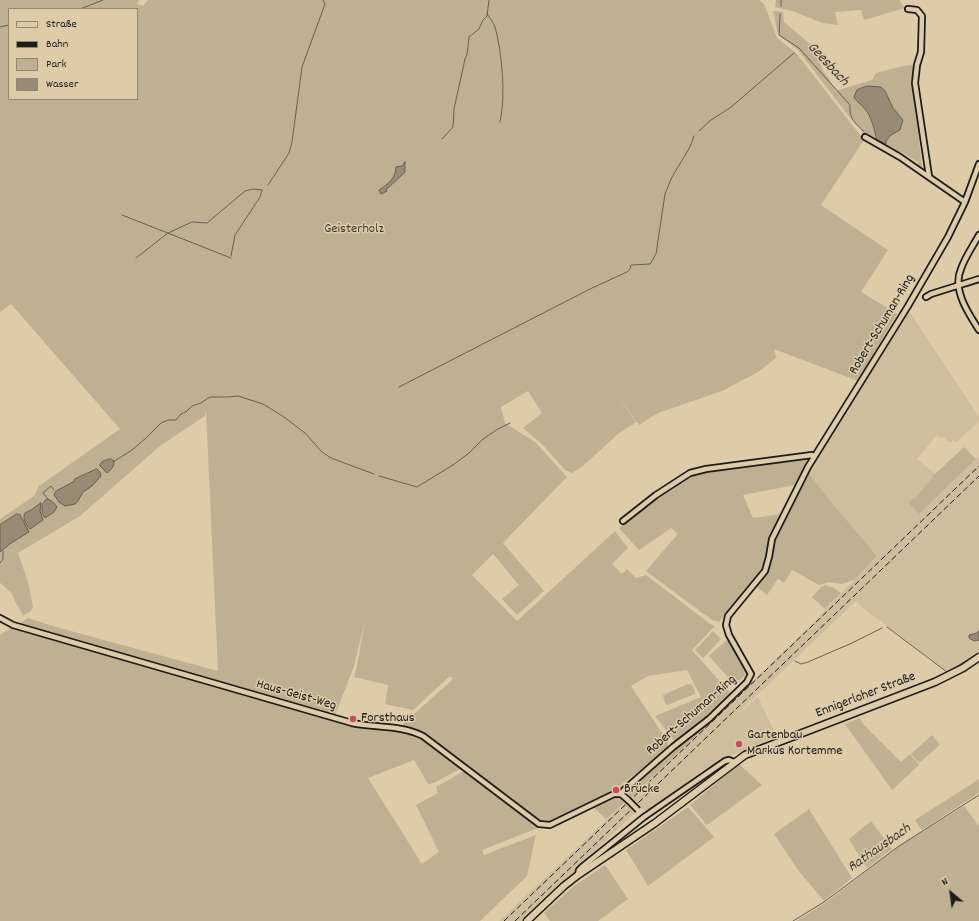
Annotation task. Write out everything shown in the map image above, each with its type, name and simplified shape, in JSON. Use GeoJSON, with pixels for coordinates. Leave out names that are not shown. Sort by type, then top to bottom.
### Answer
{"type":"FeatureCollection","features":[{"type":"Feature","properties":{"kind":"main road","name":"Ennigerloher Straße"},"geometry":{"type":"LineString","coordinates":[[527,921],[564,886],[578,875],[655,823],[734,762],[753,751],[935,682],[963,668],[979,657]]}},
{"type":"Feature","properties":{"kind":"street"},"geometry":{"type":"LineString","coordinates":[[908,9],[917,10],[922,16],[922,52],[917,65],[915,83],[929,176]]}},
{"type":"Feature","properties":{"kind":"street"},"geometry":{"type":"LineString","coordinates":[[865,138],[900,157],[965,202]]}},
{"type":"Feature","properties":{"kind":"street","name":"Robert-Schuman-Ring"},"geometry":{"type":"LineString","coordinates":[[621,794],[656,761],[709,719],[747,682],[751,674],[729,635],[726,625],[728,616],[765,571],[772,539],[814,456],[914,296],[948,238],[965,202],[979,166]]}},
{"type":"Feature","properties":{"kind":"street"},"geometry":{"type":"LineString","coordinates":[[979,235],[961,268],[959,284],[962,299],[977,322],[979,330]]}},
{"type":"Feature","properties":{"kind":"street"},"geometry":{"type":"LineString","coordinates":[[926,297],[959,284],[979,279]]}},
{"type":"Feature","properties":{"kind":"street"},"geometry":{"type":"LineString","coordinates":[[623,521],[656,495],[690,473],[706,469],[812,455],[814,456]]}},
{"type":"Feature","properties":{"kind":"street","name":"Haus-Geist-Weg"},"geometry":{"type":"LineString","coordinates":[[0,618],[13,625],[352,723],[376,727],[399,728],[414,732],[423,736],[539,824],[550,825],[614,794],[621,794]]}},
{"type":"Feature","properties":{"kind":"street"},"geometry":{"type":"LineString","coordinates":[[578,875],[579,870],[582,867],[644,817],[725,762],[729,760],[734,762]]}},
{"type":"Feature","properties":{"kind":"street"},"geometry":{"type":"LineString","coordinates":[[621,794],[644,817]]}},
{"type":"Feature","properties":{"kind":"shaded area"},"geometry":{"type":"Polygon","coordinates":[[[909,311],[979,417],[979,421],[957,442],[953,440],[950,443],[943,437],[941,438],[937,435],[917,459],[935,474],[916,497],[908,502],[919,514],[979,456],[979,651],[947,671],[863,608],[856,601],[732,719],[758,697],[777,737],[732,755],[703,770],[647,811],[640,808],[522,921],[499,921],[700,732],[818,618],[877,556],[808,472],[821,447],[909,311]]]}},
{"type":"Feature","properties":{"kind":"green space","name":"Geisterholz"},"geometry":{"type":"Polygon","coordinates":[[[0,0],[139,0],[137,4],[143,6],[148,0],[759,0],[764,4],[777,38],[796,53],[864,140],[821,205],[888,250],[861,292],[897,314],[858,381],[774,349],[776,358],[758,372],[722,391],[658,413],[639,425],[612,388],[636,422],[618,434],[583,466],[572,473],[565,470],[543,445],[523,428],[542,413],[528,391],[501,407],[505,423],[535,442],[567,477],[503,543],[544,591],[517,615],[502,599],[519,585],[493,554],[472,575],[517,621],[615,531],[628,548],[612,564],[622,574],[627,569],[636,578],[646,575],[715,626],[692,650],[731,694],[706,718],[675,742],[655,716],[701,697],[687,670],[648,676],[631,686],[668,742],[668,748],[617,788],[549,823],[542,823],[425,734],[415,729],[403,726],[403,724],[453,679],[450,676],[413,710],[385,704],[388,685],[354,677],[365,622],[353,669],[335,715],[18,625],[28,618],[218,671],[206,410],[205,416],[160,446],[80,516],[18,553],[29,585],[33,608],[29,612],[23,616],[11,593],[1,583],[0,584],[0,552],[22,536],[23,527],[21,518],[17,514],[0,525],[0,519],[34,496],[39,486],[120,429],[11,304],[0,312],[0,0]]]}},
{"type":"Feature","properties":{"kind":"green space"},"geometry":{"type":"Polygon","coordinates":[[[776,0],[899,0],[905,8],[864,20],[861,10],[835,12],[838,25],[823,23],[792,11],[775,7],[776,0]]]}},
{"type":"Feature","properties":{"kind":"green space"},"geometry":{"type":"Polygon","coordinates":[[[773,11],[783,12],[784,22],[809,43],[823,71],[836,91],[872,80],[876,73],[903,66],[914,66],[913,83],[922,168],[919,167],[918,162],[901,152],[898,153],[866,135],[847,114],[798,50],[781,37],[777,31],[773,11]],[[867,86],[857,90],[870,117],[877,140],[886,141],[891,135],[900,130],[903,120],[893,108],[885,91],[881,87],[867,86]]]}},
{"type":"Feature","properties":{"kind":"green space"},"geometry":{"type":"Polygon","coordinates":[[[964,447],[976,459],[919,514],[908,502],[916,497],[935,474],[964,447]]]}},
{"type":"Feature","properties":{"kind":"green space"},"geometry":{"type":"Polygon","coordinates":[[[809,457],[795,485],[743,495],[753,518],[781,514],[770,538],[767,557],[763,569],[719,622],[712,620],[646,571],[678,534],[671,528],[639,550],[619,528],[658,496],[691,475],[809,457]]]}},
{"type":"Feature","properties":{"kind":"green space"},"geometry":{"type":"Polygon","coordinates":[[[808,472],[877,556],[854,580],[841,584],[829,582],[819,585],[792,570],[784,583],[778,579],[767,595],[755,586],[767,571],[774,539],[808,472]]]}},
{"type":"Feature","properties":{"kind":"green space"},"geometry":{"type":"Polygon","coordinates":[[[825,585],[832,587],[841,593],[825,609],[812,597],[821,587],[825,585]]]}},
{"type":"Feature","properties":{"kind":"green space"},"geometry":{"type":"Polygon","coordinates":[[[0,616],[5,619],[12,628],[14,627],[336,721],[365,728],[412,734],[422,739],[460,769],[434,783],[428,784],[414,760],[368,778],[422,864],[439,852],[416,805],[438,793],[436,787],[464,771],[538,828],[482,850],[484,855],[536,835],[527,876],[480,921],[0,921],[0,635],[11,628],[0,622],[0,616]]]}},
{"type":"Feature","properties":{"kind":"green space"},"geometry":{"type":"Polygon","coordinates":[[[713,631],[721,639],[703,658],[695,650],[713,631]]]}},
{"type":"Feature","properties":{"kind":"green space"},"geometry":{"type":"Polygon","coordinates":[[[729,638],[747,673],[741,679],[733,683],[709,656],[729,638]]]}},
{"type":"Feature","properties":{"kind":"green space"},"geometry":{"type":"Polygon","coordinates":[[[688,684],[693,686],[695,694],[667,705],[665,703],[663,695],[688,684]]]}},
{"type":"Feature","properties":{"kind":"green space"},"geometry":{"type":"Polygon","coordinates":[[[860,718],[863,724],[901,762],[910,754],[919,765],[892,790],[845,724],[860,718]]]}},
{"type":"Feature","properties":{"kind":"green space"},"geometry":{"type":"Polygon","coordinates":[[[699,729],[700,732],[631,797],[627,791],[629,789],[699,729]]]}},
{"type":"Feature","properties":{"kind":"green space"},"geometry":{"type":"Polygon","coordinates":[[[932,735],[940,745],[919,763],[911,754],[932,735]]]}},
{"type":"Feature","properties":{"kind":"green space"},"geometry":{"type":"Polygon","coordinates":[[[739,764],[762,785],[707,825],[690,805],[739,764]]]}},
{"type":"Feature","properties":{"kind":"green space"},"geometry":{"type":"Polygon","coordinates":[[[979,779],[979,793],[922,830],[915,820],[979,779]]]}},
{"type":"Feature","properties":{"kind":"green space"},"geometry":{"type":"Polygon","coordinates":[[[615,796],[625,802],[606,819],[593,807],[615,796]]]}},
{"type":"Feature","properties":{"kind":"green space"},"geometry":{"type":"Polygon","coordinates":[[[964,806],[979,826],[979,921],[796,921],[825,903],[899,846],[964,806]]]}},
{"type":"Feature","properties":{"kind":"green space"},"geometry":{"type":"Polygon","coordinates":[[[688,807],[714,837],[648,886],[626,850],[688,807]]]}},
{"type":"Feature","properties":{"kind":"green space"},"geometry":{"type":"Polygon","coordinates":[[[809,809],[852,878],[824,901],[798,870],[774,834],[809,809]]]}},
{"type":"Feature","properties":{"kind":"green space"},"geometry":{"type":"Polygon","coordinates":[[[871,821],[892,849],[867,868],[849,839],[871,821]]]}},
{"type":"Feature","properties":{"kind":"green space"},"geometry":{"type":"Polygon","coordinates":[[[605,865],[628,899],[598,921],[550,921],[544,913],[574,886],[605,865]]]}},
{"type":"Feature","properties":{"kind":"water"},"geometry":{"type":"Polygon","coordinates":[[[867,86],[881,87],[885,91],[893,108],[903,120],[900,130],[891,135],[886,141],[886,144],[877,140],[867,112],[854,97],[857,90],[867,86]]]}},
{"type":"Feature","properties":{"kind":"water"},"geometry":{"type":"Polygon","coordinates":[[[405,162],[405,172],[386,189],[387,191],[381,194],[379,190],[393,178],[396,167],[402,166],[405,162]]]}},
{"type":"Feature","properties":{"kind":"water"},"geometry":{"type":"Polygon","coordinates":[[[111,459],[114,461],[113,465],[107,473],[100,466],[100,464],[103,461],[111,459]]]}},
{"type":"Feature","properties":{"kind":"water"},"geometry":{"type":"Polygon","coordinates":[[[97,469],[101,476],[92,486],[83,492],[75,504],[65,506],[59,502],[54,495],[56,491],[73,482],[75,479],[97,469]]]}},
{"type":"Feature","properties":{"kind":"water"},"geometry":{"type":"Polygon","coordinates":[[[47,499],[52,501],[57,507],[54,512],[45,518],[42,513],[42,505],[47,499]]]}},
{"type":"Feature","properties":{"kind":"water"},"geometry":{"type":"Polygon","coordinates":[[[41,503],[40,511],[43,520],[30,529],[25,521],[25,513],[41,503]]]}},
{"type":"Feature","properties":{"kind":"water"},"geometry":{"type":"Polygon","coordinates":[[[17,514],[20,515],[29,532],[0,552],[0,525],[17,514]]]}},
{"type":"Feature","properties":{"kind":"water"},"geometry":{"type":"Polygon","coordinates":[[[979,631],[979,640],[974,641],[969,638],[969,635],[979,631]]]}},
{"type":"Feature","properties":{"kind":"waterway"},"geometry":{"type":"LineString","coordinates":[[83,8],[103,0]]}},
{"type":"Feature","properties":{"kind":"waterway"},"geometry":{"type":"LineString","coordinates":[[268,185],[289,153],[292,142],[302,67],[325,4],[323,0]]}},
{"type":"Feature","properties":{"kind":"waterway"},"geometry":{"type":"LineString","coordinates":[[442,139],[453,127],[454,109],[467,55],[469,37],[479,29],[483,20],[487,16],[489,0]]}},
{"type":"Feature","properties":{"kind":"waterway","name":"Geesbach"},"geometry":{"type":"LineString","coordinates":[[781,0],[781,6]]}},
{"type":"Feature","properties":{"kind":"waterway"},"geometry":{"type":"LineString","coordinates":[[487,14],[495,27],[500,49],[503,88],[500,122]]}},
{"type":"Feature","properties":{"kind":"waterway","name":"Geesbach"},"geometry":{"type":"LineString","coordinates":[[780,14],[779,35],[799,48],[850,105],[850,114],[855,123],[864,132]]}},
{"type":"Feature","properties":{"kind":"waterway"},"geometry":{"type":"LineString","coordinates":[[0,27],[8,25]]}},
{"type":"Feature","properties":{"kind":"waterway"},"geometry":{"type":"LineString","coordinates":[[699,131],[711,120],[730,108],[794,53]]}},
{"type":"Feature","properties":{"kind":"waterway"},"geometry":{"type":"LineString","coordinates":[[399,387],[592,288],[627,272],[631,265],[650,264],[656,254],[665,194],[672,177],[690,147],[694,136]]}},
{"type":"Feature","properties":{"kind":"waterway"},"geometry":{"type":"LineString","coordinates":[[136,258],[168,233],[192,222],[207,223],[245,191],[253,189],[262,190],[260,197],[235,235],[231,256]]}},
{"type":"Feature","properties":{"kind":"waterway"},"geometry":{"type":"LineString","coordinates":[[122,215],[231,258]]}},
{"type":"Feature","properties":{"kind":"waterway"},"geometry":{"type":"LineString","coordinates":[[113,462],[132,450],[161,423],[168,420],[176,420],[181,414],[192,406],[211,397],[238,396],[263,404],[284,417],[305,433],[322,452],[331,458],[374,474]]}},
{"type":"Feature","properties":{"kind":"waterway"},"geometry":{"type":"LineString","coordinates":[[379,476],[417,487],[453,465],[469,453],[483,439],[510,423]]}},
{"type":"Feature","properties":{"kind":"waterway"},"geometry":{"type":"LineString","coordinates":[[48,499],[43,493],[51,486],[54,490]]}},
{"type":"Feature","properties":{"kind":"waterway"},"geometry":{"type":"LineString","coordinates":[[0,563],[3,559],[3,551]]}},
{"type":"Feature","properties":{"kind":"waterway"},"geometry":{"type":"LineString","coordinates":[[887,627],[947,672],[979,653]]}},
{"type":"Feature","properties":{"kind":"waterway"},"geometry":{"type":"LineString","coordinates":[[795,661],[801,664],[808,662],[882,628]]}},
{"type":"Feature","properties":{"kind":"waterway"},"geometry":{"type":"LineString","coordinates":[[909,689],[943,674]]}},
{"type":"Feature","properties":{"kind":"waterway"},"geometry":{"type":"LineString","coordinates":[[465,771],[538,826]]}},
{"type":"Feature","properties":{"kind":"waterway","name":"Rathausbach"},"geometry":{"type":"LineString","coordinates":[[793,921],[824,902],[899,846],[979,795]]}},
{"type":"Feature","properties":{"kind":"railway"},"geometry":{"type":"LineString","coordinates":[[504,921],[979,466]]}},
{"type":"Feature","properties":{"kind":"railway"},"geometry":{"type":"LineString","coordinates":[[515,921],[979,476]]}},
{"type":"Feature","properties":{"kind":"place","name":"Forsthaus"},"geometry":{"type":"Point","coordinates":[353,719]}},
{"type":"Feature","properties":{"kind":"place","name":"Gartenbau Markus Kortemme"},"geometry":{"type":"Point","coordinates":[739,744]}},
{"type":"Feature","properties":{"kind":"place","name":"Brücke"},"geometry":{"type":"Point","coordinates":[616,790]}}]}
